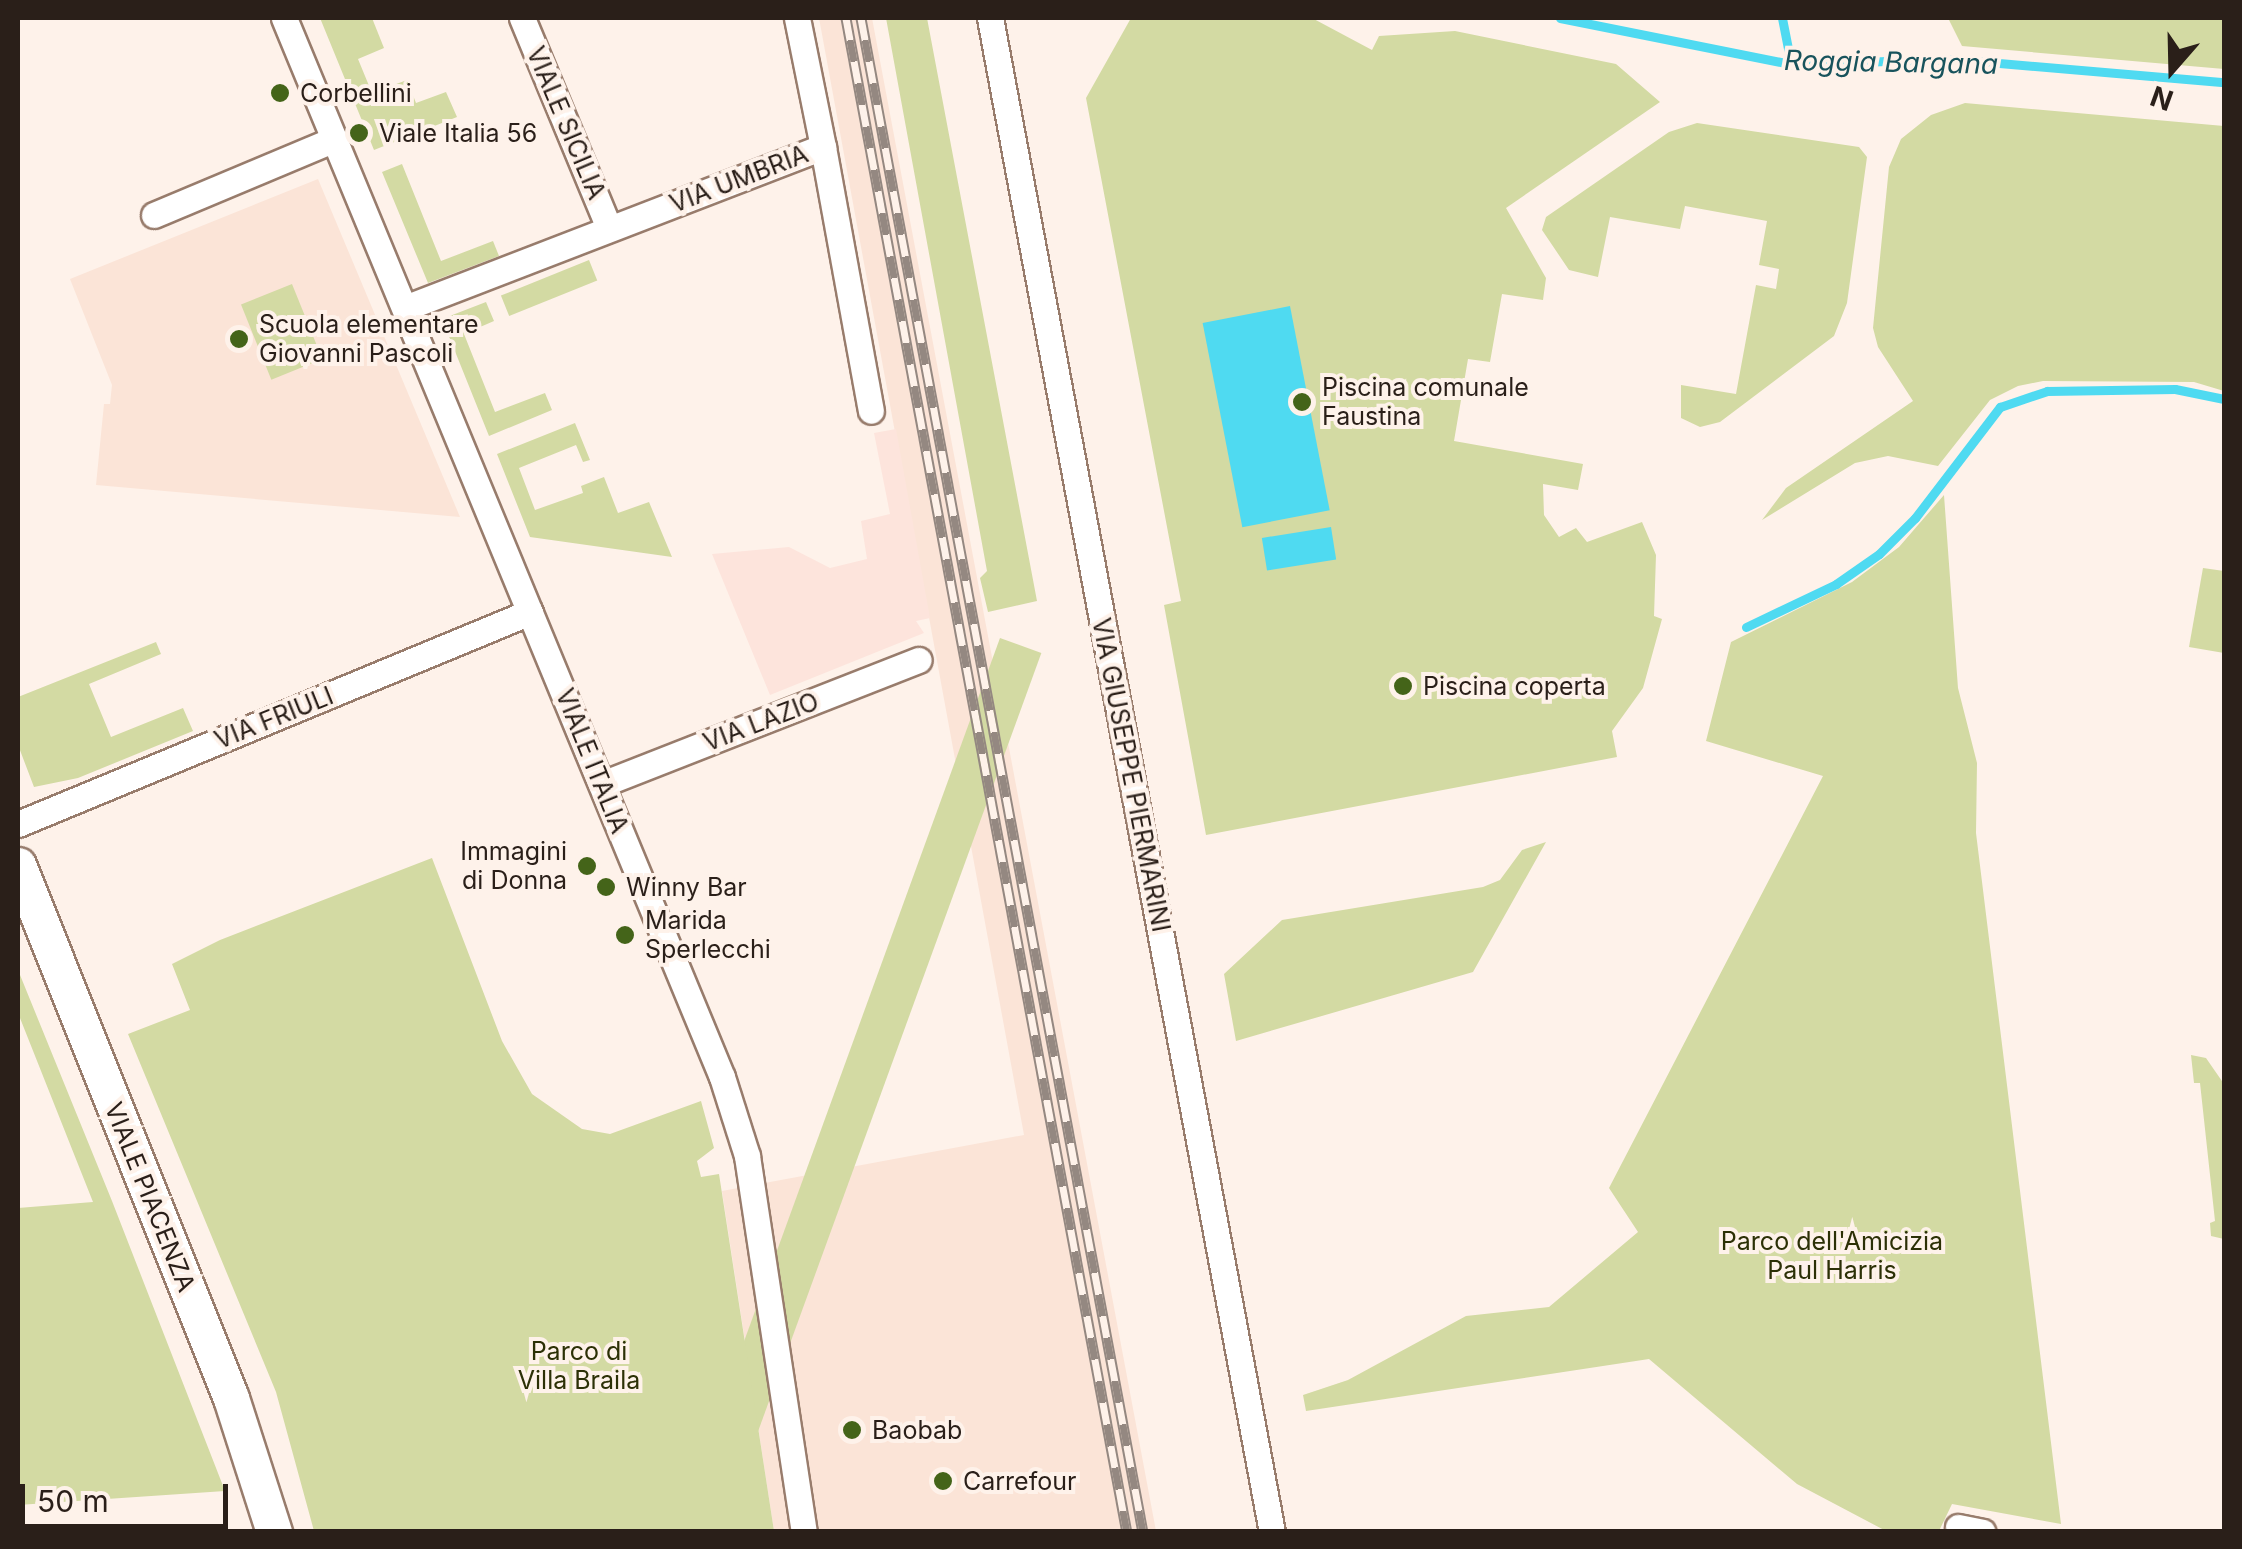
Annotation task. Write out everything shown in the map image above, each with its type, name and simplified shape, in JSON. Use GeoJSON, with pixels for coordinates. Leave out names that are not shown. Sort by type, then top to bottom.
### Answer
{"type":"FeatureCollection","features":[{"type":"Feature","properties":{"kind":"street","name":"VIALE ITALIA"},"geometry":{"type":"LineString","coordinates":[[284,18],[722,1077],[747,1156],[804,1532]]}},
{"type":"Feature","properties":{"kind":"street","name":"VIALE SICILIA"},"geometry":{"type":"LineString","coordinates":[[522,18],[609,228]]}},
{"type":"Feature","properties":{"kind":"street"},"geometry":{"type":"LineString","coordinates":[[797,18],[823,147]]}},
{"type":"Feature","properties":{"kind":"street","name":"VIA GIUSEPPE PIERMARINI"},"geometry":{"type":"LineString","coordinates":[[990,18],[1272,1532]]}},
{"type":"Feature","properties":{"kind":"street"},"geometry":{"type":"LineString","coordinates":[[154,215],[335,139]]}},
{"type":"Feature","properties":{"kind":"street","name":"VIA UMBRIA"},"geometry":{"type":"LineString","coordinates":[[405,308],[823,147],[872,411]]}},
{"type":"Feature","properties":{"kind":"street","name":"VIA FRIULI"},"geometry":{"type":"LineString","coordinates":[[18,824],[530,612]]}},
{"type":"Feature","properties":{"kind":"street","name":"VIA LAZIO"},"geometry":{"type":"LineString","coordinates":[[602,784],[919,660]]}},
{"type":"Feature","properties":{"kind":"street","name":"VIALE PIACENZA"},"geometry":{"type":"LineString","coordinates":[[18,866],[231,1398],[274,1532]]}},
{"type":"Feature","properties":{"kind":"shaded area"},"geometry":{"type":"Polygon","coordinates":[[[819,18],[872,18],[1156,1531],[774,1531],[722,1191],[1024,1135],[819,18]]]}},
{"type":"Feature","properties":{"kind":"shaded area","name":"Scuola elementare Giovanni Pascoli"},"geometry":{"type":"Polygon","coordinates":[[[318,179],[460,517],[96,485],[104,404],[110,404],[112,385],[70,279],[318,179]]]}},
{"type":"Feature","properties":{"kind":"shaded area"},"geometry":{"type":"Polygon","coordinates":[[[896,429],[930,618],[916,621],[924,633],[770,695],[712,554],[789,547],[830,568],[867,559],[861,521],[890,514],[874,433],[896,429]]]}},
{"type":"Feature","properties":{"kind":"green space"},"geometry":{"type":"Polygon","coordinates":[[[320,18],[372,18],[384,48],[358,59],[372,93],[407,80],[416,103],[446,92],[457,117],[374,150],[320,18]]]}},
{"type":"Feature","properties":{"kind":"green space"},"geometry":{"type":"Polygon","coordinates":[[[886,18],[927,18],[1037,601],[988,612],[980,578],[987,571],[886,18]]]}},
{"type":"Feature","properties":{"kind":"green space","name":"Piscina comunale Faustina"},"geometry":{"type":"Polygon","coordinates":[[[1131,18],[1312,18],[1372,50],[1379,36],[1455,31],[1616,64],[1660,102],[1506,208],[1546,278],[1543,300],[1502,294],[1490,362],[1468,359],[1454,441],[1583,464],[1578,490],[1543,484],[1544,515],[1559,537],[1576,528],[1587,542],[1642,522],[1656,555],[1654,616],[1662,619],[1643,688],[1612,731],[1617,757],[1206,835],[1164,605],[1181,601],[1086,98],[1131,18]]]}},
{"type":"Feature","properties":{"kind":"green space"},"geometry":{"type":"Polygon","coordinates":[[[1948,18],[2224,18],[2224,69],[1962,46],[1948,18]]]}},
{"type":"Feature","properties":{"kind":"green space"},"geometry":{"type":"Polygon","coordinates":[[[1965,103],[2224,126],[2224,391],[2194,382],[2043,381],[2018,386],[1990,400],[1938,466],[1888,456],[1855,463],[1762,520],[1786,488],[1913,401],[1878,347],[1873,328],[1889,167],[1901,139],[1931,115],[1965,103]]]}},
{"type":"Feature","properties":{"kind":"green space"},"geometry":{"type":"Polygon","coordinates":[[[1697,123],[1859,147],[1867,157],[1847,303],[1834,336],[1720,422],[1700,427],[1681,418],[1681,385],[1736,394],[1756,285],[1776,289],[1779,269],[1759,265],[1767,221],[1685,206],[1680,229],[1610,217],[1598,277],[1569,270],[1542,230],[1546,217],[1669,132],[1697,123]]]}},
{"type":"Feature","properties":{"kind":"green space"},"geometry":{"type":"Polygon","coordinates":[[[402,164],[441,261],[493,241],[499,256],[428,283],[382,172],[402,164]]]}},
{"type":"Feature","properties":{"kind":"green space"},"geometry":{"type":"Polygon","coordinates":[[[589,260],[597,280],[509,316],[501,296],[589,260]]]}},
{"type":"Feature","properties":{"kind":"green space"},"geometry":{"type":"Polygon","coordinates":[[[292,284],[322,359],[271,380],[241,305],[292,284]]]}},
{"type":"Feature","properties":{"kind":"green space"},"geometry":{"type":"Polygon","coordinates":[[[486,302],[494,321],[464,334],[495,412],[545,393],[552,410],[489,436],[442,319],[486,302]]]}},
{"type":"Feature","properties":{"kind":"green space"},"geometry":{"type":"Polygon","coordinates":[[[575,423],[590,460],[583,462],[576,445],[519,468],[535,510],[583,493],[581,486],[604,477],[618,513],[649,502],[672,557],[530,537],[497,454],[575,423]]]}},
{"type":"Feature","properties":{"kind":"green space","name":"Parco dell'Amicizia Paul Harris"},"geometry":{"type":"Polygon","coordinates":[[[1944,495],[1958,688],[1977,763],[1976,833],[2061,1524],[1952,1504],[1939,1531],[1886,1531],[1797,1484],[1649,1359],[1306,1411],[1303,1395],[1348,1380],[1466,1316],[1549,1307],[1638,1232],[1609,1188],[1823,776],[1706,741],[1731,642],[1852,582],[1899,547],[1944,495]]]}},
{"type":"Feature","properties":{"kind":"green space"},"geometry":{"type":"Polygon","coordinates":[[[2203,568],[2224,571],[2224,653],[2189,647],[2203,568]]]}},
{"type":"Feature","properties":{"kind":"green space"},"geometry":{"type":"Polygon","coordinates":[[[1000,638],[1041,653],[730,1507],[689,1492],[1000,638]]]}},
{"type":"Feature","properties":{"kind":"green space"},"geometry":{"type":"Polygon","coordinates":[[[156,642],[161,654],[89,684],[111,737],[183,708],[193,731],[78,778],[34,787],[18,745],[18,697],[156,642]]]}},
{"type":"Feature","properties":{"kind":"green space"},"geometry":{"type":"Polygon","coordinates":[[[1546,842],[1473,972],[1236,1041],[1224,974],[1282,920],[1483,887],[1500,880],[1522,850],[1546,842]]]}},
{"type":"Feature","properties":{"kind":"green space","name":"Parco di Villa Braila"},"geometry":{"type":"Polygon","coordinates":[[[432,858],[502,1041],[532,1094],[582,1129],[610,1134],[701,1101],[714,1148],[697,1161],[701,1177],[719,1174],[774,1531],[314,1531],[276,1392],[128,1034],[190,1010],[172,964],[220,940],[432,858]]]}},
{"type":"Feature","properties":{"kind":"green space"},"geometry":{"type":"Polygon","coordinates":[[[18,970],[225,1491],[18,1505],[18,1208],[93,1202],[18,1013],[18,970]]]}},
{"type":"Feature","properties":{"kind":"green space"},"geometry":{"type":"Polygon","coordinates":[[[2191,1055],[2206,1058],[2224,1084],[2224,1239],[2211,1236],[2210,1223],[2215,1221],[2200,1083],[2194,1083],[2191,1055]]]}},
{"type":"Feature","properties":{"kind":"water"},"geometry":{"type":"Polygon","coordinates":[[[1290,306],[1330,510],[1242,527],[1203,323],[1290,306]]]}},
{"type":"Feature","properties":{"kind":"water"},"geometry":{"type":"Polygon","coordinates":[[[1331,527],[1336,560],[1267,571],[1262,538],[1331,527]]]}},
{"type":"Feature","properties":{"kind":"waterway","name":"Roggia Bargana"},"geometry":{"type":"LineString","coordinates":[[1560,18],[1791,64],[1953,59],[2224,82]]}},
{"type":"Feature","properties":{"kind":"waterway"},"geometry":{"type":"LineString","coordinates":[[1782,18],[1791,64]]}},
{"type":"Feature","properties":{"kind":"waterway"},"geometry":{"type":"LineString","coordinates":[[1746,627],[1836,584],[1879,554],[1915,518],[2000,407],[2047,391],[2175,389],[2224,399]]}},
{"type":"Feature","properties":{"kind":"railway"},"geometry":{"type":"LineString","coordinates":[[846,18],[1127,1532]]}},
{"type":"Feature","properties":{"kind":"railway"},"geometry":{"type":"LineString","coordinates":[[861,18],[1143,1532]]}},
{"type":"Feature","properties":{"kind":"place","name":"Corbellini"},"geometry":{"type":"Point","coordinates":[280,93]}},
{"type":"Feature","properties":{"kind":"place","name":"Viale Italia 56"},"geometry":{"type":"Point","coordinates":[359,133]}},
{"type":"Feature","properties":{"kind":"place","name":"Scuola elementare Giovanni Pascoli"},"geometry":{"type":"Point","coordinates":[239,339]}},
{"type":"Feature","properties":{"kind":"place","name":"Piscina comunale Faustina"},"geometry":{"type":"Point","coordinates":[1302,402]}},
{"type":"Feature","properties":{"kind":"place","name":"Piscina coperta"},"geometry":{"type":"Point","coordinates":[1403,686]}},
{"type":"Feature","properties":{"kind":"place","name":"Immagini di Donna"},"geometry":{"type":"Point","coordinates":[587,866]}},
{"type":"Feature","properties":{"kind":"place","name":"Winny Bar"},"geometry":{"type":"Point","coordinates":[606,887]}},
{"type":"Feature","properties":{"kind":"place","name":"Marida Sperlecchi"},"geometry":{"type":"Point","coordinates":[625,935]}},
{"type":"Feature","properties":{"kind":"place","name":"Baobab"},"geometry":{"type":"Point","coordinates":[852,1430]}},
{"type":"Feature","properties":{"kind":"place","name":"Carrefour"},"geometry":{"type":"Point","coordinates":[943,1481]}}]}
